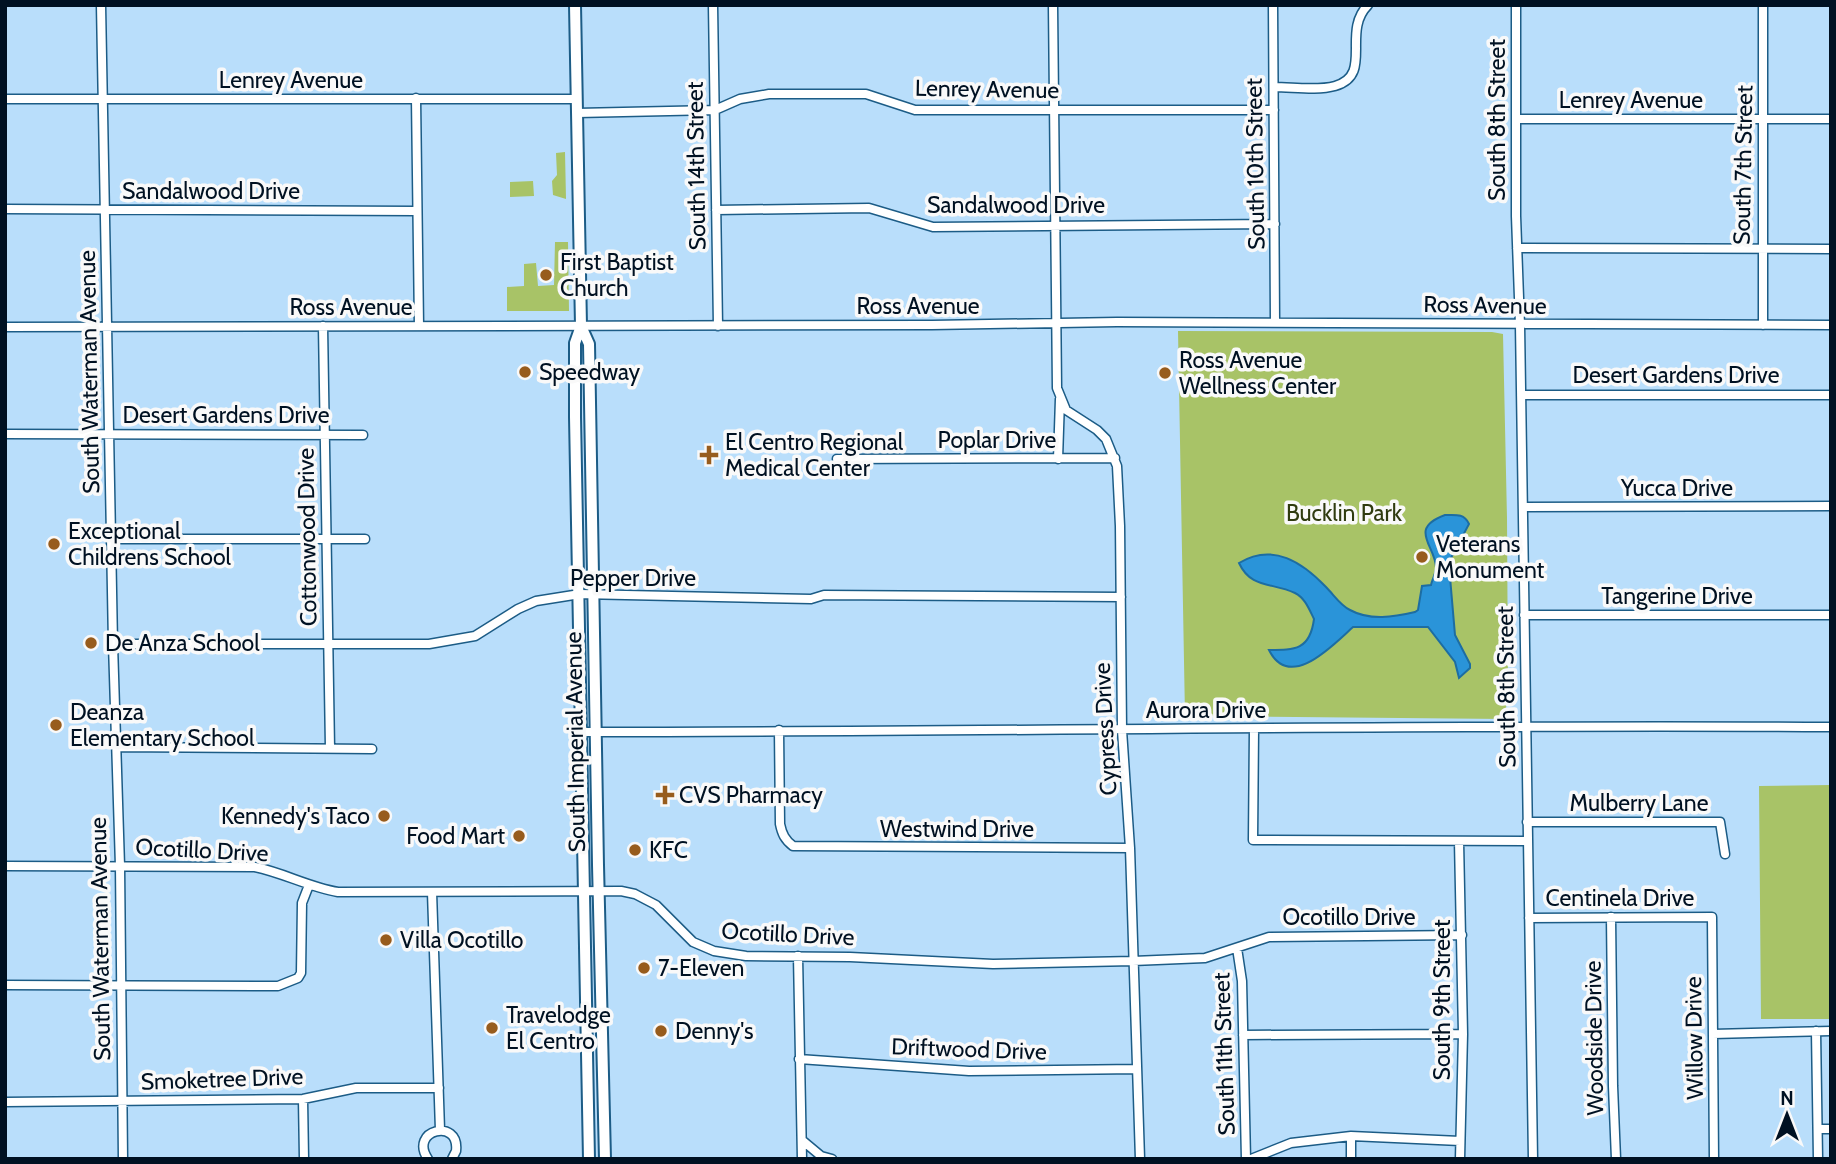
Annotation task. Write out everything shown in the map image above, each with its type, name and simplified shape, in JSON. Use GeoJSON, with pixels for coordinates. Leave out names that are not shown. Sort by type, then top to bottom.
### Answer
{"type":"FeatureCollection","features":[{"type":"Feature","properties":{"kind":"highway","name":"South Imperial Avenue"},"geometry":{"type":"LineString","coordinates":[[575,5],[581,327],[575,343],[576,461],[589,1159]]}},
{"type":"Feature","properties":{"kind":"highway","name":"South Imperial Avenue"},"geometry":{"type":"LineString","coordinates":[[581,327],[589,344],[598,890],[606,1159]]}},
{"type":"Feature","properties":{"kind":"highway"},"geometry":{"type":"LineString","coordinates":[[576,461],[592,461]]}},
{"type":"Feature","properties":{"kind":"street","name":"South Waterman Avenue"},"geometry":{"type":"LineString","coordinates":[[101,5],[113,644],[120,866],[123,1159]]}},
{"type":"Feature","properties":{"kind":"street","name":"South 14th Street"},"geometry":{"type":"LineString","coordinates":[[713,5],[718,326]]}},
{"type":"Feature","properties":{"kind":"street"},"geometry":{"type":"LineString","coordinates":[[1053,5],[1057,388],[1060,399],[1058,459]]}},
{"type":"Feature","properties":{"kind":"street","name":"South 10th Street"},"geometry":{"type":"LineString","coordinates":[[1273,5],[1275,322]]}},
{"type":"Feature","properties":{"kind":"street"},"geometry":{"type":"LineString","coordinates":[[1274,87],[1332,87],[1346,80],[1355,70],[1356,25],[1360,13],[1368,5]]}},
{"type":"Feature","properties":{"kind":"street","name":"South 8th Street"},"geometry":{"type":"LineString","coordinates":[[1516,5],[1517,248],[1533,1159]]}},
{"type":"Feature","properties":{"kind":"street","name":"South 7th Street"},"geometry":{"type":"LineString","coordinates":[[1763,5],[1763,325]]}},
{"type":"Feature","properties":{"kind":"street","name":"Lenrey Avenue"},"geometry":{"type":"LineString","coordinates":[[577,113],[715,110],[740,99],[769,94],[866,94],[915,110],[1274,110]]}},
{"type":"Feature","properties":{"kind":"street"},"geometry":{"type":"LineString","coordinates":[[416,98],[419,326]]}},
{"type":"Feature","properties":{"kind":"street","name":"Lenrey Avenue"},"geometry":{"type":"LineString","coordinates":[[5,99],[577,99]]}},
{"type":"Feature","properties":{"kind":"street","name":"Lenrey Avenue"},"geometry":{"type":"LineString","coordinates":[[1516,119],[1831,119]]}},
{"type":"Feature","properties":{"kind":"street","name":"Sandalwood Drive"},"geometry":{"type":"LineString","coordinates":[[716,210],[869,208],[933,227],[1275,224]]}},
{"type":"Feature","properties":{"kind":"street","name":"Sandalwood Drive"},"geometry":{"type":"LineString","coordinates":[[5,209],[417,211]]}},
{"type":"Feature","properties":{"kind":"street"},"geometry":{"type":"LineString","coordinates":[[1517,248],[1831,249]]}},
{"type":"Feature","properties":{"kind":"street","name":"Ross Avenue"},"geometry":{"type":"LineString","coordinates":[[5,327],[581,327],[1275,322],[1831,325]]}},
{"type":"Feature","properties":{"kind":"street","name":"Cottonwood Drive"},"geometry":{"type":"LineString","coordinates":[[323,326],[330,748]]}},
{"type":"Feature","properties":{"kind":"street","name":"Desert Gardens Drive"},"geometry":{"type":"LineString","coordinates":[[1521,395],[1831,395]]}},
{"type":"Feature","properties":{"kind":"street","name":"Cypress Drive"},"geometry":{"type":"LineString","coordinates":[[1060,399],[1066,410],[1106,439],[1115,458],[1120,527],[1122,730],[1130,848],[1140,1159]]}},
{"type":"Feature","properties":{"kind":"street","name":"Desert Gardens Drive"},"geometry":{"type":"LineString","coordinates":[[5,434],[363,435]]}},
{"type":"Feature","properties":{"kind":"street","name":"Poplar Drive"},"geometry":{"type":"LineString","coordinates":[[837,459],[1115,458]]}},
{"type":"Feature","properties":{"kind":"street","name":"Yucca Drive"},"geometry":{"type":"LineString","coordinates":[[1523,507],[1831,506]]}},
{"type":"Feature","properties":{"kind":"street"},"geometry":{"type":"LineString","coordinates":[[111,539],[365,539]]}},
{"type":"Feature","properties":{"kind":"street","name":"Pepper Drive"},"geometry":{"type":"LineString","coordinates":[[113,644],[429,644],[475,636],[536,601],[580,594],[810,599],[824,595],[1121,597]]}},
{"type":"Feature","properties":{"kind":"street","name":"Tangerine Drive"},"geometry":{"type":"LineString","coordinates":[[1524,615],[1831,615]]}},
{"type":"Feature","properties":{"kind":"street","name":"Aurora Drive"},"geometry":{"type":"LineString","coordinates":[[582,732],[1525,725],[1831,727]]}},
{"type":"Feature","properties":{"kind":"street"},"geometry":{"type":"LineString","coordinates":[[1254,729],[1253,840],[1528,841]]}},
{"type":"Feature","properties":{"kind":"street","name":"Westwind Drive"},"geometry":{"type":"LineString","coordinates":[[779,730],[780,824],[787,842],[793,846],[1130,848]]}},
{"type":"Feature","properties":{"kind":"street"},"geometry":{"type":"LineString","coordinates":[[116,747],[372,749]]}},
{"type":"Feature","properties":{"kind":"street","name":"Mulberry Lane"},"geometry":{"type":"LineString","coordinates":[[1527,822],[1720,822],[1725,854]]}},
{"type":"Feature","properties":{"kind":"street","name":"South 9th Street"},"geometry":{"type":"LineString","coordinates":[[1459,841],[1463,1034],[1460,1159]]}},
{"type":"Feature","properties":{"kind":"street","name":"Ocotillo Drive"},"geometry":{"type":"LineString","coordinates":[[5,866],[256,867],[338,892],[621,891],[656,905],[692,942],[731,955],[993,964],[1133,961],[1205,958],[1269,937],[1462,935]]}},
{"type":"Feature","properties":{"kind":"street"},"geometry":{"type":"LineString","coordinates":[[5,985],[278,986],[298,978],[302,963],[302,904],[309,885]]}},
{"type":"Feature","properties":{"kind":"street"},"geometry":{"type":"LineString","coordinates":[[432,892],[440,1130]]}},
{"type":"Feature","properties":{"kind":"street","name":"Centinela Drive"},"geometry":{"type":"LineString","coordinates":[[1529,918],[1712,917]]}},
{"type":"Feature","properties":{"kind":"street","name":"Willow Drive"},"geometry":{"type":"LineString","coordinates":[[1712,917],[1714,1159]]}},
{"type":"Feature","properties":{"kind":"street","name":"Woodside Drive"},"geometry":{"type":"LineString","coordinates":[[1611,918],[1616,1159]]}},
{"type":"Feature","properties":{"kind":"street","name":"South 11th Street"},"geometry":{"type":"LineString","coordinates":[[1237,948],[1242,981],[1248,1159]]}},
{"type":"Feature","properties":{"kind":"street"},"geometry":{"type":"LineString","coordinates":[[798,956],[802,1159]]}},
{"type":"Feature","properties":{"kind":"street"},"geometry":{"type":"LineString","coordinates":[[1816,1031],[1818,1159]]}},
{"type":"Feature","properties":{"kind":"street"},"geometry":{"type":"LineString","coordinates":[[1713,1034],[1831,1031]]}},
{"type":"Feature","properties":{"kind":"street"},"geometry":{"type":"LineString","coordinates":[[1243,1035],[1463,1034]]}},
{"type":"Feature","properties":{"kind":"street","name":"Driftwood Drive"},"geometry":{"type":"LineString","coordinates":[[799,1059],[969,1071],[1137,1069]]}},
{"type":"Feature","properties":{"kind":"street","name":"Smoketree Drive"},"geometry":{"type":"LineString","coordinates":[[5,1102],[303,1099],[348,1089],[439,1088]]}},
{"type":"Feature","properties":{"kind":"street"},"geometry":{"type":"LineString","coordinates":[[303,1099],[304,1159]]}},
{"type":"Feature","properties":{"kind":"street"},"geometry":{"type":"LineString","coordinates":[[1818,1129],[1831,1129]]}},
{"type":"Feature","properties":{"kind":"street"},"geometry":{"type":"LineString","coordinates":[[428,1159],[424,1141],[432,1132],[440,1130],[450,1133],[454,1138],[456,1151],[452,1159]]}},
{"type":"Feature","properties":{"kind":"street"},"geometry":{"type":"LineString","coordinates":[[1248,1159],[1291,1143],[1351,1136],[1460,1141]]}},
{"type":"Feature","properties":{"kind":"street"},"geometry":{"type":"LineString","coordinates":[[1351,1136],[1351,1159]]}},
{"type":"Feature","properties":{"kind":"street"},"geometry":{"type":"LineString","coordinates":[[803,1141],[821,1156],[832,1159]]}},
{"type":"Feature","properties":{"kind":"green space"},"geometry":{"type":"Polygon","coordinates":[[[565,152],[566,199],[553,195],[552,181],[557,175],[556,153],[565,152]]]}},
{"type":"Feature","properties":{"kind":"green space"},"geometry":{"type":"Polygon","coordinates":[[[533,181],[534,196],[510,197],[510,182],[533,181]]]}},
{"type":"Feature","properties":{"kind":"green space"},"geometry":{"type":"Polygon","coordinates":[[[555,242],[568,242],[569,311],[507,311],[507,287],[524,286],[524,264],[536,263],[538,286],[554,285],[555,242]]]}},
{"type":"Feature","properties":{"kind":"green space","name":"Bucklin Park"},"geometry":{"type":"Polygon","coordinates":[[[1178,331],[1503,334],[1508,688],[1505,719],[1185,716],[1178,331]]]}},
{"type":"Feature","properties":{"kind":"green space"},"geometry":{"type":"Polygon","coordinates":[[[1831,785],[1831,1019],[1761,1019],[1759,786],[1831,785]]]}},
{"type":"Feature","properties":{"kind":"water"},"geometry":{"type":"Polygon","coordinates":[[[1445,515],[1462,516],[1469,524],[1451,558],[1455,635],[1470,664],[1470,668],[1459,678],[1455,662],[1428,627],[1353,627],[1312,661],[1288,667],[1278,662],[1269,650],[1286,650],[1300,646],[1309,637],[1314,619],[1298,595],[1256,581],[1239,563],[1264,555],[1287,558],[1307,570],[1350,610],[1366,616],[1382,617],[1415,612],[1418,610],[1422,586],[1431,585],[1436,570],[1425,532],[1434,520],[1445,515]]]}},
{"type":"Feature","properties":{"kind":"place","name":"First Baptist Church"},"geometry":{"type":"Point","coordinates":[546,275]}},
{"type":"Feature","properties":{"kind":"place","name":"Speedway"},"geometry":{"type":"Point","coordinates":[525,372]}},
{"type":"Feature","properties":{"kind":"place","name":"Ross Avenue Wellness Center"},"geometry":{"type":"Point","coordinates":[1165,373]}},
{"type":"Feature","properties":{"kind":"place","name":"El Centro Regional Medical Center"},"geometry":{"type":"Point","coordinates":[709,455]}},
{"type":"Feature","properties":{"kind":"place","name":"Exceptional Childrens School"},"geometry":{"type":"Point","coordinates":[54,544]}},
{"type":"Feature","properties":{"kind":"place","name":"Veterans Monument"},"geometry":{"type":"Point","coordinates":[1422,557]}},
{"type":"Feature","properties":{"kind":"place","name":"De Anza School"},"geometry":{"type":"Point","coordinates":[91,643]}},
{"type":"Feature","properties":{"kind":"place","name":"Deanza Elementary School"},"geometry":{"type":"Point","coordinates":[56,725]}},
{"type":"Feature","properties":{"kind":"place","name":"CVS Pharmacy"},"geometry":{"type":"Point","coordinates":[665,795]}},
{"type":"Feature","properties":{"kind":"place","name":"Kennedy's Taco"},"geometry":{"type":"Point","coordinates":[384,816]}},
{"type":"Feature","properties":{"kind":"place","name":"Food Mart"},"geometry":{"type":"Point","coordinates":[519,836]}},
{"type":"Feature","properties":{"kind":"place","name":"KFC"},"geometry":{"type":"Point","coordinates":[635,850]}},
{"type":"Feature","properties":{"kind":"place","name":"Villa Ocotillo"},"geometry":{"type":"Point","coordinates":[386,940]}},
{"type":"Feature","properties":{"kind":"place","name":"7-Eleven"},"geometry":{"type":"Point","coordinates":[644,968]}},
{"type":"Feature","properties":{"kind":"place","name":"Travelodge El Centro"},"geometry":{"type":"Point","coordinates":[492,1028]}},
{"type":"Feature","properties":{"kind":"place","name":"Denny's"},"geometry":{"type":"Point","coordinates":[661,1031]}}]}
